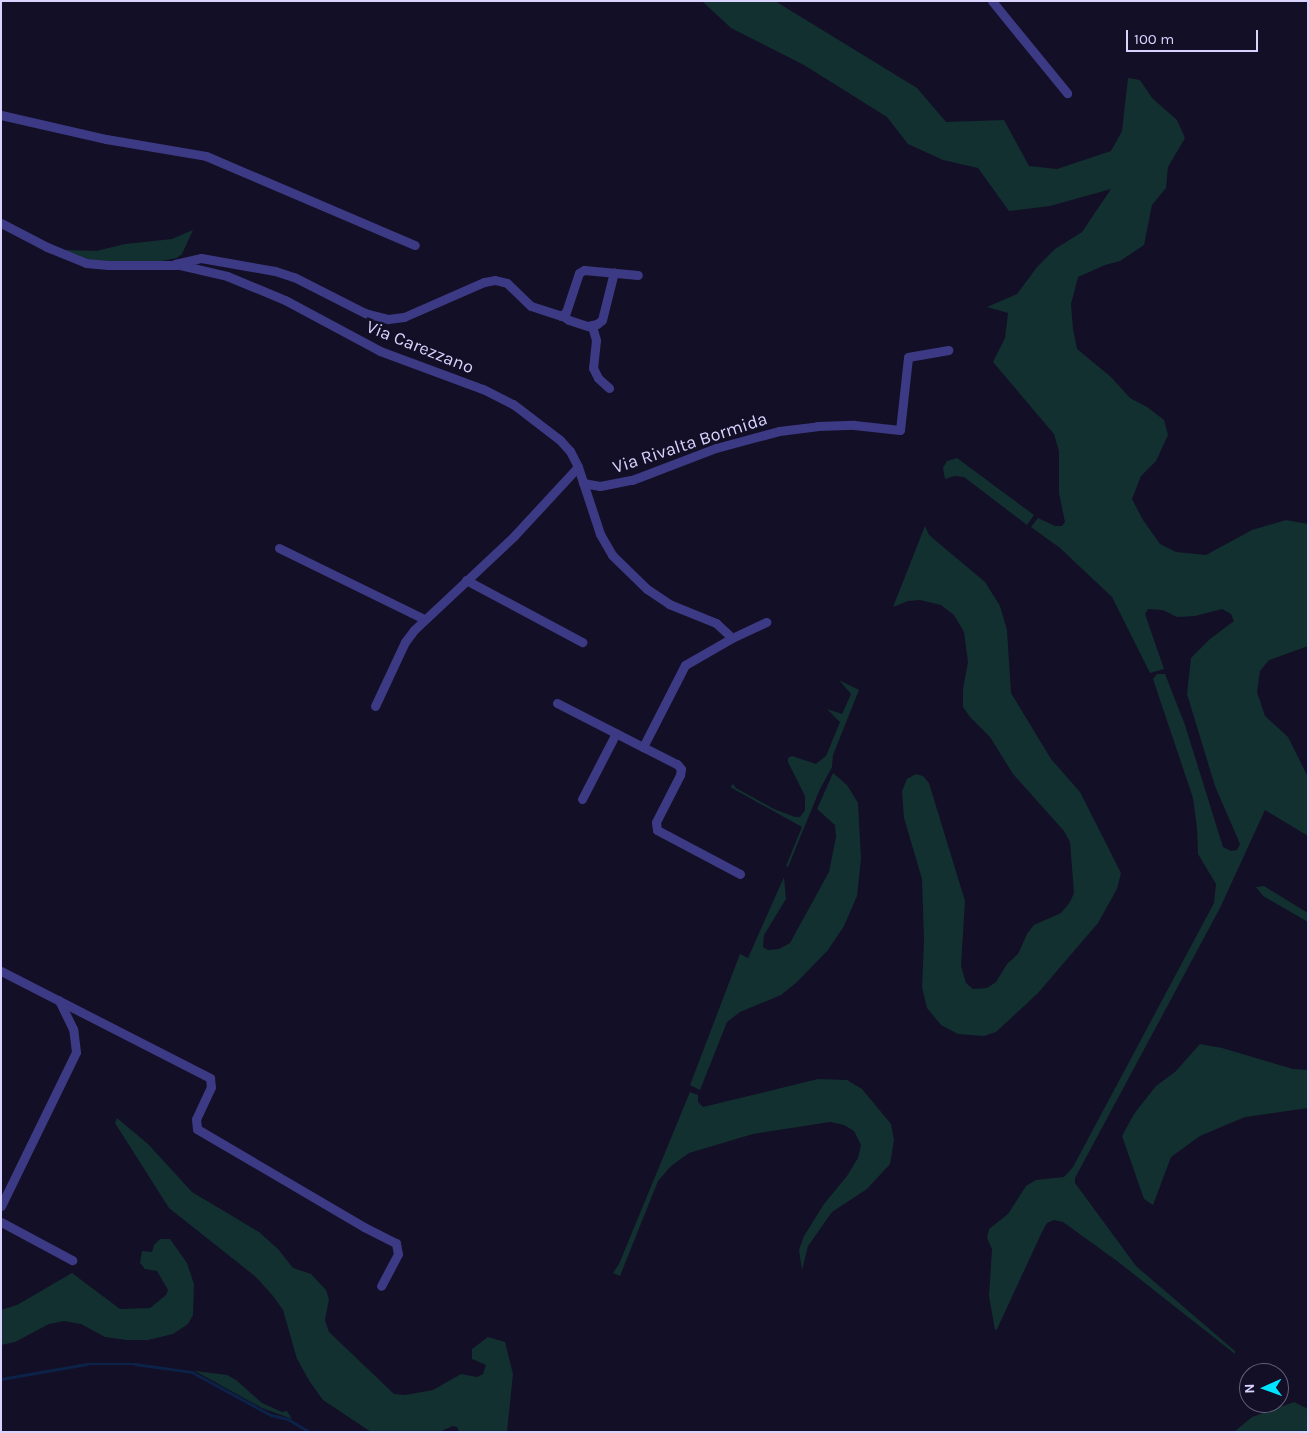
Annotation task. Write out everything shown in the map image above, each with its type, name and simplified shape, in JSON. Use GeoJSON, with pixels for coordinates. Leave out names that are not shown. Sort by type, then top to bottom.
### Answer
{"type":"FeatureCollection","features":[{"type":"Feature","properties":{"kind":"street"},"geometry":{"type":"LineString","coordinates":[[992,1],[1067,93]]}},
{"type":"Feature","properties":{"kind":"street"},"geometry":{"type":"LineString","coordinates":[[1,115],[106,139],[206,156],[415,245]]}},
{"type":"Feature","properties":{"kind":"street","name":"Via Carezzano"},"geometry":{"type":"LineString","coordinates":[[1,223],[46,247],[86,263],[173,265],[215,272],[256,287],[380,351],[506,400],[528,413],[570,451],[578,467],[600,534],[616,559],[647,589],[669,604],[716,623],[732,638]]}},
{"type":"Feature","properties":{"kind":"street"},"geometry":{"type":"LineString","coordinates":[[173,265],[190,259],[201,258],[275,271],[299,280],[365,313],[388,319],[404,317],[484,282],[499,280],[507,283],[531,306],[558,317],[563,316],[568,320],[592,326],[602,320],[614,272]]}},
{"type":"Feature","properties":{"kind":"street"},"geometry":{"type":"LineString","coordinates":[[563,316],[567,310],[579,272],[590,269],[638,275]]}},
{"type":"Feature","properties":{"kind":"street"},"geometry":{"type":"LineString","coordinates":[[592,326],[596,340],[593,368],[598,378],[609,388]]}},
{"type":"Feature","properties":{"kind":"street","name":"Via Rivalta Bormida"},"geometry":{"type":"LineString","coordinates":[[583,483],[600,486],[632,480],[716,448],[779,431],[817,426],[854,425],[900,430],[908,357],[948,350]]}},
{"type":"Feature","properties":{"kind":"street"},"geometry":{"type":"LineString","coordinates":[[375,706],[405,642],[424,619],[519,530],[578,467]]}},
{"type":"Feature","properties":{"kind":"street"},"geometry":{"type":"LineString","coordinates":[[279,548],[424,619]]}},
{"type":"Feature","properties":{"kind":"street"},"geometry":{"type":"LineString","coordinates":[[466,580],[582,642]]}},
{"type":"Feature","properties":{"kind":"street"},"geometry":{"type":"LineString","coordinates":[[643,747],[683,668],[732,638],[766,622]]}},
{"type":"Feature","properties":{"kind":"street"},"geometry":{"type":"LineString","coordinates":[[557,703],[677,764],[681,769],[656,822],[656,830],[740,874]]}},
{"type":"Feature","properties":{"kind":"street"},"geometry":{"type":"LineString","coordinates":[[582,799],[616,733]]}},
{"type":"Feature","properties":{"kind":"street"},"geometry":{"type":"LineString","coordinates":[[1,970],[209,1077],[212,1081],[211,1087],[196,1120],[199,1131],[364,1227],[396,1243],[398,1254],[382,1286]]}},
{"type":"Feature","properties":{"kind":"street"},"geometry":{"type":"LineString","coordinates":[[1,1206],[76,1052],[73,1029],[59,1000]]}},
{"type":"Feature","properties":{"kind":"street"},"geometry":{"type":"LineString","coordinates":[[1,1222],[72,1260]]}},
{"type":"Feature","properties":{"kind":"green space"},"geometry":{"type":"Polygon","coordinates":[[[702,1],[775,1],[917,88],[946,122],[1004,120],[1029,166],[1057,169],[1111,151],[1122,131],[1128,78],[1140,80],[1152,98],[1177,120],[1185,138],[1168,167],[1166,188],[1152,205],[1144,245],[1120,261],[1105,265],[1078,277],[1071,304],[1073,329],[1077,349],[1111,377],[1130,398],[1147,407],[1164,420],[1168,435],[1156,461],[1141,476],[1132,499],[1143,520],[1160,544],[1176,552],[1206,555],[1252,530],[1286,520],[1308,524],[1308,646],[1269,660],[1260,671],[1257,692],[1265,716],[1288,737],[1308,777],[1308,836],[1265,810],[1220,908],[1075,1178],[1075,1183],[1136,1266],[1235,1351],[1235,1354],[1117,1261],[1063,1222],[1054,1220],[1047,1223],[995,1330],[989,1296],[992,1249],[987,1238],[989,1229],[1008,1214],[1026,1186],[1036,1180],[1064,1177],[1073,1167],[1214,903],[1216,884],[1198,854],[1193,798],[1153,679],[1157,674],[1165,674],[1185,725],[1223,847],[1231,851],[1237,850],[1240,844],[1215,786],[1187,694],[1191,658],[1210,639],[1234,621],[1231,614],[1222,609],[1195,616],[1177,617],[1163,610],[1148,609],[1145,614],[1164,669],[1150,673],[1112,597],[1060,548],[1031,527],[1038,518],[1055,526],[1062,526],[1065,522],[1059,493],[1059,451],[1054,434],[993,362],[1005,338],[1008,313],[987,307],[1017,294],[1037,267],[1055,249],[1082,232],[1111,189],[1050,206],[1009,211],[978,168],[943,160],[908,144],[887,117],[804,65],[731,28],[702,1]]]}},
{"type":"Feature","properties":{"kind":"green space"},"geometry":{"type":"Polygon","coordinates":[[[193,230],[182,254],[177,258],[156,262],[113,263],[65,253],[67,250],[96,251],[125,244],[172,239],[193,230]]]}},
{"type":"Feature","properties":{"kind":"green space"},"geometry":{"type":"Polygon","coordinates":[[[957,458],[1034,515],[1027,525],[964,477],[954,476],[945,479],[943,468],[947,461],[957,458]]]}},
{"type":"Feature","properties":{"kind":"green space"},"geometry":{"type":"Polygon","coordinates":[[[925,526],[929,535],[985,582],[1000,606],[1007,630],[1011,693],[1051,759],[1080,792],[1121,873],[1117,889],[1098,923],[1038,993],[996,1032],[984,1036],[958,1034],[941,1025],[927,1008],[922,987],[924,940],[922,879],[904,818],[902,791],[907,779],[916,774],[923,776],[929,783],[965,901],[961,966],[966,983],[973,989],[987,988],[996,982],[1007,964],[1018,954],[1027,934],[1034,925],[1061,913],[1070,902],[1074,893],[1070,842],[1064,831],[1013,774],[990,737],[963,707],[963,689],[968,662],[964,632],[954,615],[941,605],[920,600],[908,601],[893,607],[925,526]]]}},
{"type":"Feature","properties":{"kind":"green space"},"geometry":{"type":"Polygon","coordinates":[[[839,680],[859,690],[833,755],[832,767],[820,789],[788,867],[786,866],[802,827],[730,787],[733,784],[736,788],[774,809],[800,817],[805,810],[805,796],[788,762],[788,758],[792,756],[816,764],[826,756],[840,722],[827,709],[842,714],[851,694],[839,680]]]}},
{"type":"Feature","properties":{"kind":"green space"},"geometry":{"type":"Polygon","coordinates":[[[833,773],[847,785],[858,803],[861,858],[857,896],[844,926],[828,950],[797,982],[781,995],[740,1012],[727,1022],[700,1090],[690,1085],[740,954],[748,958],[784,877],[786,899],[764,935],[763,947],[768,950],[779,949],[790,943],[829,872],[836,837],[835,825],[817,809],[833,773]]]}},
{"type":"Feature","properties":{"kind":"green space"},"geometry":{"type":"Polygon","coordinates":[[[1264,886],[1308,913],[1308,922],[1263,896],[1256,887],[1264,886]]]}},
{"type":"Feature","properties":{"kind":"green space"},"geometry":{"type":"Polygon","coordinates":[[[1200,1044],[1222,1048],[1293,1069],[1308,1070],[1308,1108],[1245,1117],[1200,1136],[1171,1157],[1153,1205],[1144,1199],[1122,1136],[1134,1114],[1156,1086],[1175,1072],[1200,1044]]]}},
{"type":"Feature","properties":{"kind":"green space"},"geometry":{"type":"Polygon","coordinates":[[[818,1079],[847,1080],[862,1089],[891,1124],[894,1140],[890,1164],[867,1189],[832,1212],[808,1246],[802,1270],[799,1250],[804,1236],[824,1204],[847,1176],[858,1158],[861,1145],[854,1131],[844,1125],[830,1122],[753,1134],[689,1153],[671,1166],[658,1181],[620,1276],[613,1273],[619,1264],[690,1092],[698,1095],[698,1102],[703,1107],[818,1079]]]}},
{"type":"Feature","properties":{"kind":"green space"},"geometry":{"type":"Polygon","coordinates":[[[117,1118],[148,1144],[192,1192],[259,1232],[278,1249],[293,1268],[311,1274],[326,1290],[329,1299],[325,1320],[329,1332],[394,1394],[405,1395],[433,1390],[461,1374],[477,1377],[483,1374],[486,1365],[472,1359],[472,1349],[488,1337],[505,1342],[513,1374],[507,1432],[459,1432],[457,1427],[453,1426],[439,1432],[371,1432],[323,1400],[297,1359],[283,1310],[273,1296],[256,1277],[169,1208],[115,1123],[117,1118]]]}},
{"type":"Feature","properties":{"kind":"green space"},"geometry":{"type":"Polygon","coordinates":[[[160,1239],[170,1239],[187,1263],[194,1284],[193,1315],[188,1324],[173,1334],[148,1340],[127,1340],[105,1337],[81,1324],[64,1321],[49,1324],[15,1342],[1,1345],[1,1310],[17,1305],[72,1273],[120,1309],[150,1308],[166,1295],[168,1290],[157,1271],[145,1269],[140,1263],[142,1251],[152,1252],[154,1245],[160,1239]]]}},
{"type":"Feature","properties":{"kind":"green space"},"geometry":{"type":"Polygon","coordinates":[[[195,1371],[227,1375],[236,1380],[262,1403],[282,1412],[287,1411],[292,1419],[262,1408],[195,1371]]]}},
{"type":"Feature","properties":{"kind":"green space"},"geometry":{"type":"Polygon","coordinates":[[[1294,1402],[1308,1409],[1308,1432],[1234,1432],[1252,1417],[1263,1413],[1289,1413],[1289,1404],[1294,1402]]]}},
{"type":"Feature","properties":{"kind":"waterway"},"geometry":{"type":"LineString","coordinates":[[1,1379],[87,1364],[135,1364],[192,1372],[271,1415],[288,1419],[310,1432]]}}]}
